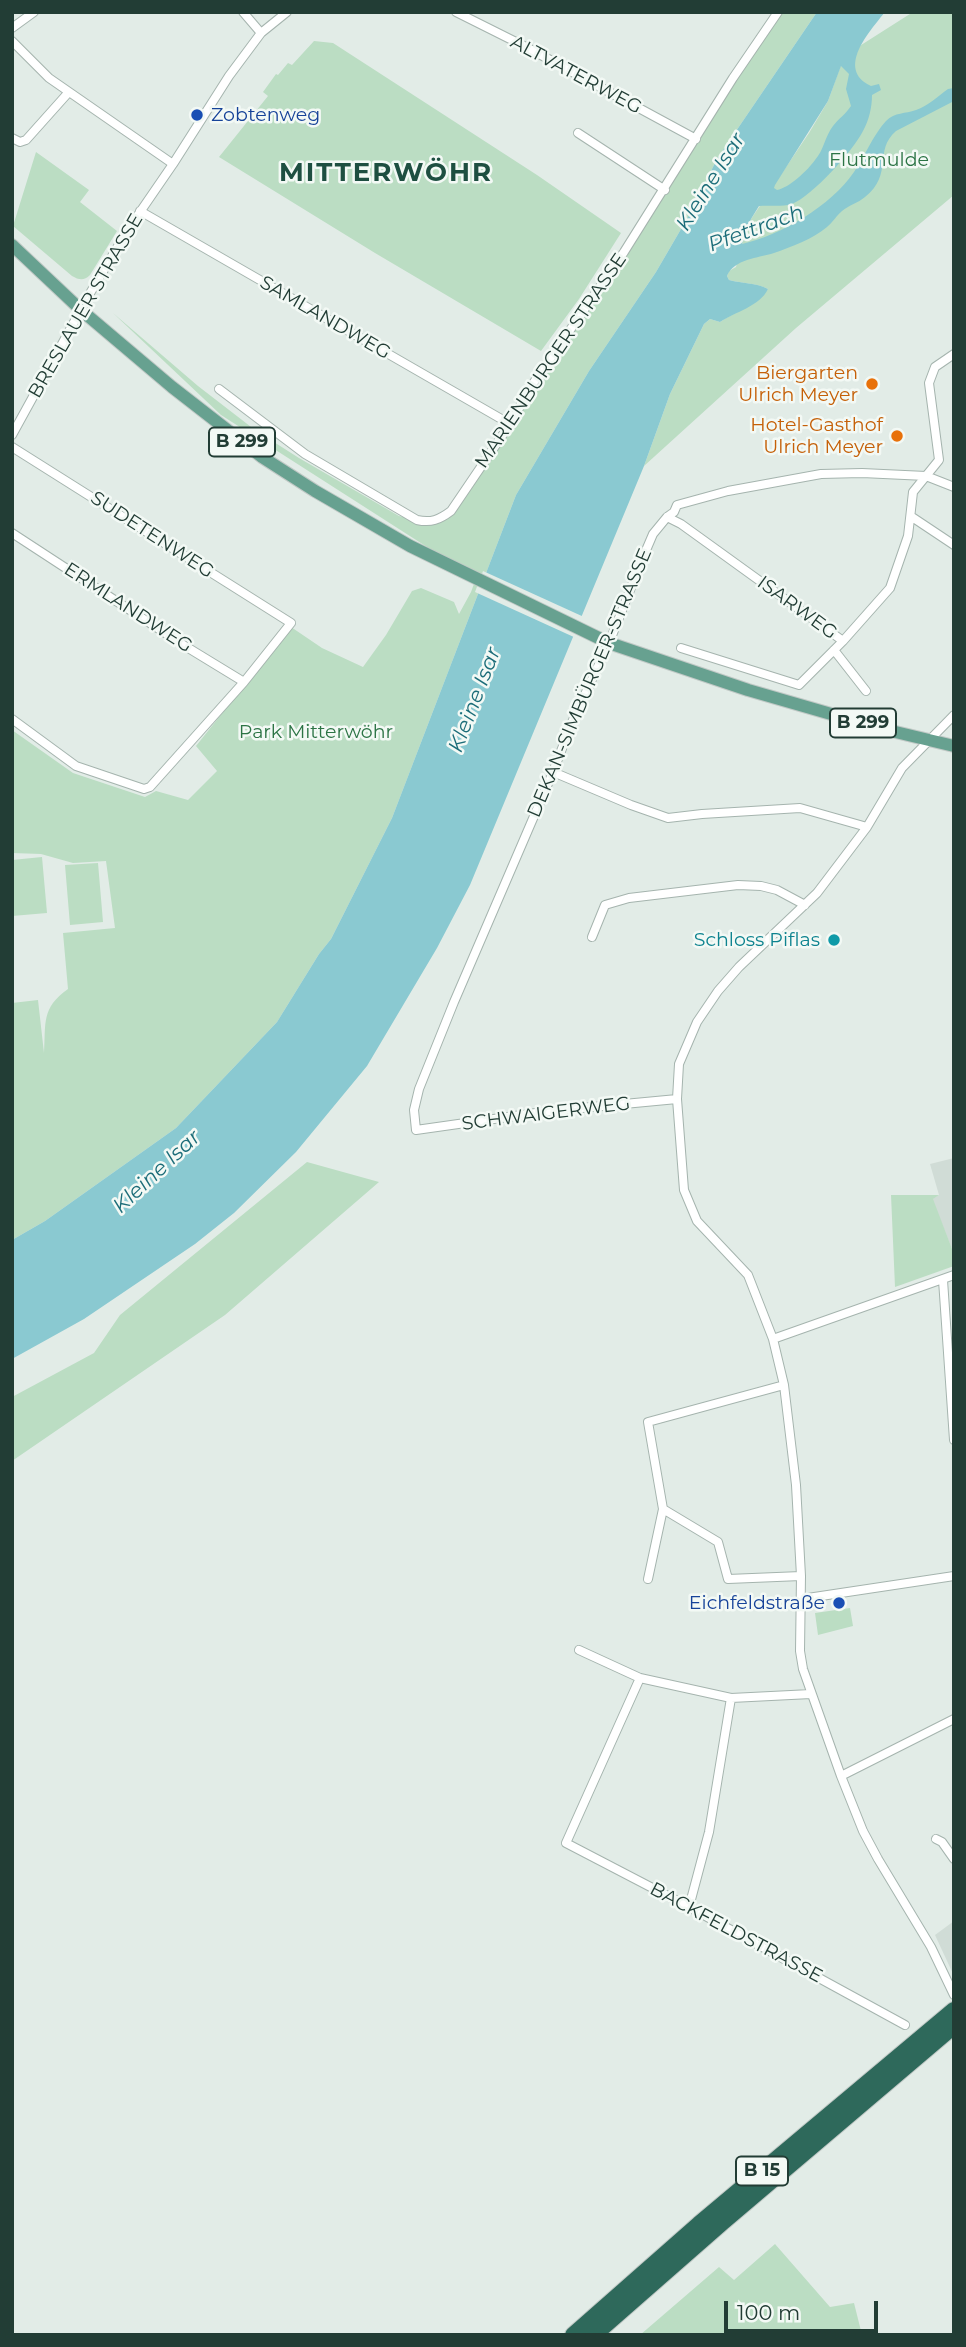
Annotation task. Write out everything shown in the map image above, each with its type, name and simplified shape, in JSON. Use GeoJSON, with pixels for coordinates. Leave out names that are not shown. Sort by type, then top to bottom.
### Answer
{"type":"FeatureCollection","features":[{"type":"Feature","properties":{"kind":"highway","name":"B 15"},"geometry":{"type":"LineString","coordinates":[[573,2335],[699,2224],[954,2010]]}},
{"type":"Feature","properties":{"kind":"highway","name":"B 15"},"geometry":{"type":"LineString","coordinates":[[594,2335],[954,2026]]}},
{"type":"Feature","properties":{"kind":"main road","name":"B 299"},"geometry":{"type":"LineString","coordinates":[[12,245],[81,310],[261,457],[315,491],[456,570],[605,641],[748,690],[954,746]]}},
{"type":"Feature","properties":{"kind":"street"},"geometry":{"type":"LineString","coordinates":[[12,28],[34,12]]}},
{"type":"Feature","properties":{"kind":"street"},"geometry":{"type":"LineString","coordinates":[[243,12],[261,33]]}},
{"type":"Feature","properties":{"kind":"street","name":"BRESLAUER STRASSE"},"geometry":{"type":"LineString","coordinates":[[12,435],[81,310],[140,211],[229,76],[261,33],[287,12]]}},
{"type":"Feature","properties":{"kind":"street","name":"ALTVATERWEG"},"geometry":{"type":"LineString","coordinates":[[456,12],[696,139]]}},
{"type":"Feature","properties":{"kind":"street","name":"MARIENBURGER STRASSE"},"geometry":{"type":"LineString","coordinates":[[219,389],[305,454],[417,520],[428,522],[441,519],[451,510],[510,424],[532,385],[665,190],[733,78],[778,12]]}},
{"type":"Feature","properties":{"kind":"street"},"geometry":{"type":"LineString","coordinates":[[12,41],[68,93],[173,164]]}},
{"type":"Feature","properties":{"kind":"street"},"geometry":{"type":"LineString","coordinates":[[12,138],[20,142],[26,140],[68,93]]}},
{"type":"Feature","properties":{"kind":"street"},"geometry":{"type":"LineString","coordinates":[[578,132],[665,190]]}},
{"type":"Feature","properties":{"kind":"street","name":"SAMLANDWEG"},"geometry":{"type":"LineString","coordinates":[[140,211],[510,424]]}},
{"type":"Feature","properties":{"kind":"street"},"geometry":{"type":"LineString","coordinates":[[843,641],[890,588],[908,536],[913,492],[939,460],[929,383],[935,367],[954,354]]}},
{"type":"Feature","properties":{"kind":"street","name":"SUDETENWEG"},"geometry":{"type":"LineString","coordinates":[[12,447],[291,624],[244,682]]}},
{"type":"Feature","properties":{"kind":"street","name":"DEKAN-SIMBÜRGER-STRASSE"},"geometry":{"type":"LineString","coordinates":[[416,1130],[414,1110],[419,1089],[459,989],[554,772],[605,641],[653,534],[674,512],[677,505],[728,491],[821,474],[926,476],[954,487]]}},
{"type":"Feature","properties":{"kind":"street","name":"ISARWEG"},"geometry":{"type":"LineString","coordinates":[[667,517],[681,524],[843,641],[799,685],[681,648]]}},
{"type":"Feature","properties":{"kind":"street"},"geometry":{"type":"LineString","coordinates":[[912,517],[954,545]]}},
{"type":"Feature","properties":{"kind":"street","name":"ERMLANDWEG"},"geometry":{"type":"LineString","coordinates":[[12,533],[244,682]]}},
{"type":"Feature","properties":{"kind":"street"},"geometry":{"type":"LineString","coordinates":[[834,650],[866,691]]}},
{"type":"Feature","properties":{"kind":"street"},"geometry":{"type":"LineString","coordinates":[[12,719],[76,766],[144,789],[150,787],[164,773],[244,682]]}},
{"type":"Feature","properties":{"kind":"street"},"geometry":{"type":"LineString","coordinates":[[954,715],[902,768],[867,827],[841,863],[805,905],[739,967],[709,1003],[697,1022],[679,1064],[677,1099],[684,1190],[697,1221],[748,1275],[774,1339],[784,1385],[796,1485],[801,1599],[800,1651],[811,1694],[841,1776],[878,1859],[941,1967],[954,1995]]}},
{"type":"Feature","properties":{"kind":"street"},"geometry":{"type":"LineString","coordinates":[[554,772],[668,818],[800,808],[867,827]]}},
{"type":"Feature","properties":{"kind":"street"},"geometry":{"type":"LineString","coordinates":[[592,937],[605,905],[629,898],[709,888],[761,886],[777,890],[805,905]]}},
{"type":"Feature","properties":{"kind":"street","name":"SCHWAIGERWEG"},"geometry":{"type":"LineString","coordinates":[[416,1130],[550,1111],[677,1099]]}},
{"type":"Feature","properties":{"kind":"street"},"geometry":{"type":"LineString","coordinates":[[774,1339],[954,1275]]}},
{"type":"Feature","properties":{"kind":"street"},"geometry":{"type":"LineString","coordinates":[[943,1280],[954,1440]]}},
{"type":"Feature","properties":{"kind":"street"},"geometry":{"type":"LineString","coordinates":[[648,1579],[663,1509],[648,1422],[784,1385]]}},
{"type":"Feature","properties":{"kind":"street"},"geometry":{"type":"LineString","coordinates":[[663,1509],[718,1542],[728,1579],[800,1576]]}},
{"type":"Feature","properties":{"kind":"street"},"geometry":{"type":"LineString","coordinates":[[801,1599],[954,1577]]}},
{"type":"Feature","properties":{"kind":"street"},"geometry":{"type":"LineString","coordinates":[[579,1650],[640,1678],[731,1699],[811,1694]]}},
{"type":"Feature","properties":{"kind":"street","name":"BACKFELDSTRASSE"},"geometry":{"type":"LineString","coordinates":[[640,1678],[566,1843],[905,2025]]}},
{"type":"Feature","properties":{"kind":"street"},"geometry":{"type":"LineString","coordinates":[[689,1907],[709,1832],[731,1699]]}},
{"type":"Feature","properties":{"kind":"street"},"geometry":{"type":"LineString","coordinates":[[841,1776],[954,1719]]}},
{"type":"Feature","properties":{"kind":"street"},"geometry":{"type":"LineString","coordinates":[[936,1839],[954,1859]]}},
{"type":"Feature","properties":{"kind":"shaded area"},"geometry":{"type":"Polygon","coordinates":[[[954,1158],[954,1254],[932,1199],[939,1195],[930,1164],[954,1158]]]}},
{"type":"Feature","properties":{"kind":"shaded area"},"geometry":{"type":"Polygon","coordinates":[[[954,1921],[954,1976],[935,1935],[954,1921]]]}},
{"type":"Feature","properties":{"kind":"green space","name":"Park Mitterwöhr"},"geometry":{"type":"Polygon","coordinates":[[[778,12],[817,12],[717,159],[656,272],[589,371],[516,495],[392,818],[331,939],[277,1022],[176,1128],[45,1221],[12,1240],[12,1003],[38,1000],[44,1053],[45,1025],[49,1010],[68,989],[63,933],[115,928],[106,861],[73,863],[41,854],[12,853],[12,730],[73,773],[145,797],[156,791],[188,800],[217,771],[196,746],[291,627],[322,648],[363,667],[412,591],[421,588],[454,602],[459,614],[478,573],[452,563],[221,415],[113,313],[198,386],[255,430],[399,516],[428,522],[451,510],[778,12]]]}},
{"type":"Feature","properties":{"kind":"green space","name":"Flutmulde"},"geometry":{"type":"Polygon","coordinates":[[[913,12],[954,12],[954,195],[796,328],[644,466],[670,394],[704,324],[710,319],[720,322],[751,304],[768,289],[729,280],[727,276],[729,271],[736,267],[751,219],[828,101],[841,65],[858,47],[913,12]]]}},
{"type":"Feature","properties":{"kind":"green space"},"geometry":{"type":"Polygon","coordinates":[[[314,41],[333,43],[537,175],[621,233],[579,299],[541,351],[219,157],[268,96],[263,92],[276,74],[288,63],[292,65],[314,41]]]}},
{"type":"Feature","properties":{"kind":"green space"},"geometry":{"type":"Polygon","coordinates":[[[36,152],[89,190],[80,202],[117,231],[86,278],[72,276],[13,226],[36,152]]]}},
{"type":"Feature","properties":{"kind":"green space"},"geometry":{"type":"Polygon","coordinates":[[[42,857],[47,913],[12,916],[12,860],[42,857]]]}},
{"type":"Feature","properties":{"kind":"green space"},"geometry":{"type":"Polygon","coordinates":[[[98,863],[103,922],[70,925],[65,865],[98,863]]]}},
{"type":"Feature","properties":{"kind":"green space"},"geometry":{"type":"Polygon","coordinates":[[[307,1162],[379,1182],[225,1315],[12,1461],[12,1397],[94,1353],[120,1315],[307,1162]]]}},
{"type":"Feature","properties":{"kind":"green space"},"geometry":{"type":"Polygon","coordinates":[[[891,1195],[939,1195],[933,1199],[954,1254],[954,1266],[895,1287],[891,1195]]]}},
{"type":"Feature","properties":{"kind":"green space"},"geometry":{"type":"Polygon","coordinates":[[[850,1608],[853,1626],[818,1635],[815,1613],[850,1608]]]}},
{"type":"Feature","properties":{"kind":"green space"},"geometry":{"type":"Polygon","coordinates":[[[775,2244],[830,2307],[854,2303],[862,2335],[640,2335],[719,2267],[734,2280],[775,2244]]]}},
{"type":"Feature","properties":{"kind":"water","name":"Kleine Isar"},"geometry":{"type":"Polygon","coordinates":[[[817,12],[885,12],[864,39],[856,60],[856,70],[861,79],[871,86],[879,84],[881,90],[872,95],[865,127],[841,161],[821,183],[792,204],[759,206],[742,244],[773,234],[819,207],[854,172],[889,118],[920,108],[948,89],[954,88],[954,101],[896,131],[889,139],[879,180],[865,197],[845,209],[827,227],[809,239],[747,260],[730,270],[727,276],[729,280],[768,289],[759,300],[747,308],[720,322],[710,319],[704,324],[670,394],[644,466],[470,885],[437,948],[367,1066],[296,1152],[234,1213],[195,1244],[84,1319],[12,1359],[12,1240],[45,1221],[176,1128],[277,1022],[331,939],[392,818],[516,495],[589,371],[656,272],[717,159],[817,12]],[[841,66],[828,101],[775,185],[777,190],[792,182],[812,164],[830,130],[851,106],[846,89],[849,74],[841,66]]]}},
{"type":"Feature","properties":{"kind":"pier"},"geometry":{"type":"Polygon","coordinates":[[[483,571],[584,617],[576,638],[475,592],[483,571]]]}},
{"type":"Feature","properties":{"kind":"place","name":"Zobtenweg"},"geometry":{"type":"Point","coordinates":[197,115]}},
{"type":"Feature","properties":{"kind":"place","name":"Biergarten Ulrich Meyer"},"geometry":{"type":"Point","coordinates":[872,384]}},
{"type":"Feature","properties":{"kind":"place","name":"Hotel-Gasthof Ulrich Meyer"},"geometry":{"type":"Point","coordinates":[897,436]}},
{"type":"Feature","properties":{"kind":"place","name":"Schloss Piflas"},"geometry":{"type":"Point","coordinates":[834,940]}},
{"type":"Feature","properties":{"kind":"place","name":"Eichfeldstraße"},"geometry":{"type":"Point","coordinates":[839,1603]}},
{"type":"Feature","properties":{"kind":"district","name":"MITTERWÖHR"},"geometry":{"type":"Point","coordinates":[386,173]}},
{"type":"Feature","properties":{"kind":"water label","name":"Pfettrach"},"geometry":{"type":"Point","coordinates":[756,229]}}]}
